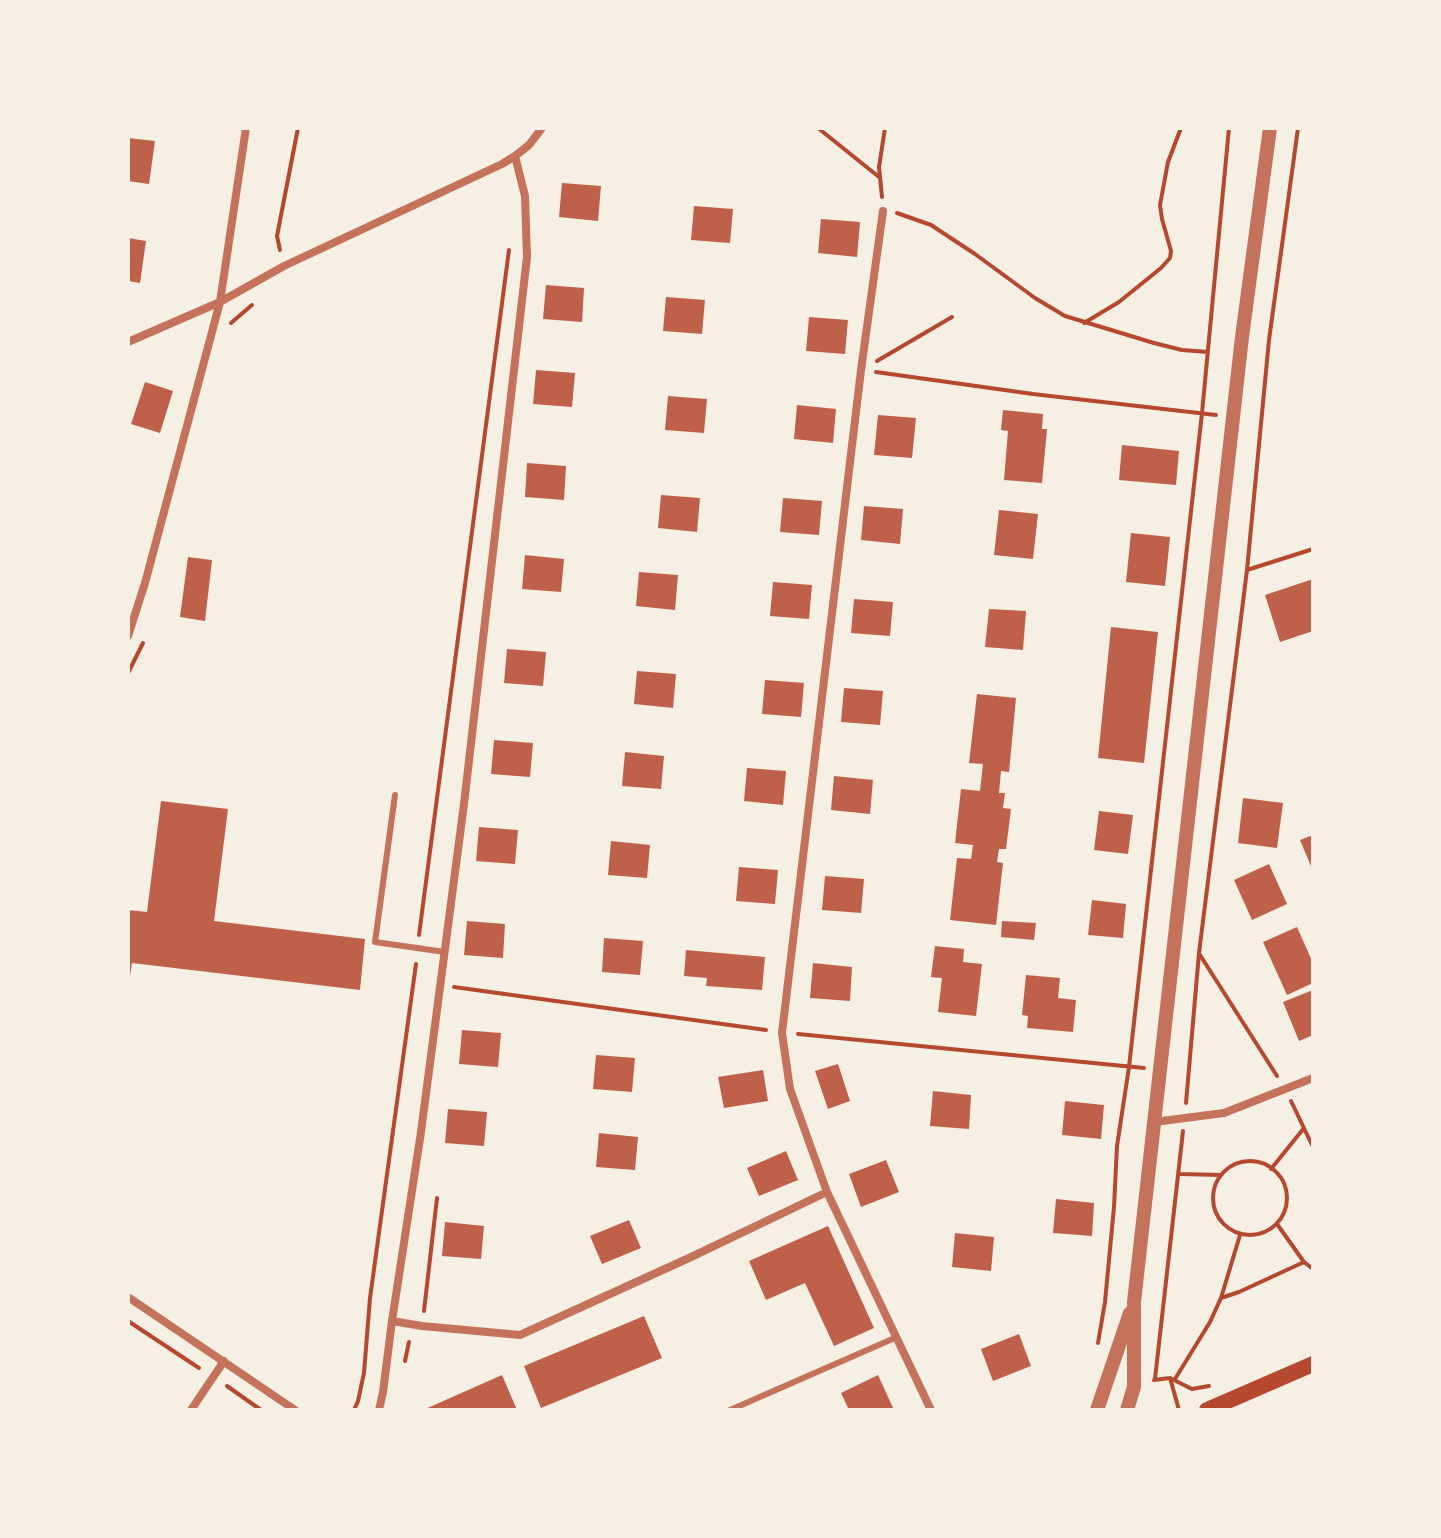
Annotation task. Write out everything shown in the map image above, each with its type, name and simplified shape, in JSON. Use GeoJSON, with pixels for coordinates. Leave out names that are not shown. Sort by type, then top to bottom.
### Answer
{"type":"FeatureCollection","features":[{"type":"Feature","properties":{"kind":"main road"},"geometry":{"type":"LineString","coordinates":[[1207,1410],[1313,1364]]}},
{"type":"Feature","properties":{"kind":"street"},"geometry":{"type":"LineString","coordinates":[[128,636],[220,302],[246,128]]}},
{"type":"Feature","properties":{"kind":"street"},"geometry":{"type":"LineString","coordinates":[[128,342],[220,302],[284,266],[502,164],[529,145],[542,128]]}},
{"type":"Feature","properties":{"kind":"street"},"geometry":{"type":"LineString","coordinates":[[1127,1410],[1134,1387],[1134,1302],[1160,1068],[1270,128]]}},
{"type":"Feature","properties":{"kind":"street"},"geometry":{"type":"LineString","coordinates":[[379,1410],[421,1132],[464,804],[527,257],[525,196],[515,156]]}},
{"type":"Feature","properties":{"kind":"street"},"geometry":{"type":"LineString","coordinates":[[883,211],[861,370],[782,1033],[790,1089],[827,1192],[931,1410]]}},
{"type":"Feature","properties":{"kind":"street"},"geometry":{"type":"LineString","coordinates":[[1154,1122],[1224,1113],[1313,1078]]}},
{"type":"Feature","properties":{"kind":"street"},"geometry":{"type":"LineString","coordinates":[[392,1321],[520,1335],[827,1192]]}},
{"type":"Feature","properties":{"kind":"street"},"geometry":{"type":"LineString","coordinates":[[128,1297],[295,1410]]}},
{"type":"Feature","properties":{"kind":"street"},"geometry":{"type":"LineString","coordinates":[[1097,1410],[1134,1302]]}},
{"type":"Feature","properties":{"kind":"street"},"geometry":{"type":"LineString","coordinates":[[191,1410],[224,1361]]}},
{"type":"Feature","properties":{"kind":"lane"},"geometry":{"type":"LineString","coordinates":[[395,795],[375,942],[445,952]]}},
{"type":"Feature","properties":{"kind":"lane"},"geometry":{"type":"LineString","coordinates":[[730,1410],[897,1337]]}},
{"type":"Feature","properties":{"kind":"path"},"geometry":{"type":"LineString","coordinates":[[284,266],[277,236],[298,128]]}},
{"type":"Feature","properties":{"kind":"path"},"geometry":{"type":"LineString","coordinates":[[818,128],[880,178]]}},
{"type":"Feature","properties":{"kind":"path"},"geometry":{"type":"LineString","coordinates":[[885,128],[879,167],[883,211],[931,225],[1065,316],[1154,343],[1208,352]]}},
{"type":"Feature","properties":{"kind":"path"},"geometry":{"type":"LineString","coordinates":[[1084,323],[1119,302],[1170,258],[1160,205],[1168,162],[1181,128]]}},
{"type":"Feature","properties":{"kind":"path"},"geometry":{"type":"LineString","coordinates":[[1095,1356],[1105,1302],[1117,1146],[1129,1067],[1202,413],[1229,128]]}},
{"type":"Feature","properties":{"kind":"path"},"geometry":{"type":"LineString","coordinates":[[1155,1379],[1190,1073],[1199,953],[1247,570],[1269,340],[1298,128]]}},
{"type":"Feature","properties":{"kind":"path"},"geometry":{"type":"LineString","coordinates":[[354,1410],[364,1373],[370,1298],[509,249]]}},
{"type":"Feature","properties":{"kind":"path"},"geometry":{"type":"LineString","coordinates":[[231,323],[253,304]]}},
{"type":"Feature","properties":{"kind":"path"},"geometry":{"type":"LineString","coordinates":[[861,370],[952,317]]}},
{"type":"Feature","properties":{"kind":"path"},"geometry":{"type":"LineString","coordinates":[[861,370],[1033,394],[1234,416]]}},
{"type":"Feature","properties":{"kind":"path"},"geometry":{"type":"LineString","coordinates":[[1247,570],[1313,549]]}},
{"type":"Feature","properties":{"kind":"path"},"geometry":{"type":"LineString","coordinates":[[128,673],[143,646],[147,631]]}},
{"type":"Feature","properties":{"kind":"path"},"geometry":{"type":"LineString","coordinates":[[1199,953],[1286,1090],[1313,1147]]}},
{"type":"Feature","properties":{"kind":"path"},"geometry":{"type":"LineString","coordinates":[[413,981],[782,1033],[1190,1073]]}},
{"type":"Feature","properties":{"kind":"path"},"geometry":{"type":"LineString","coordinates":[[1271,1169],[1304,1128]]}},
{"type":"Feature","properties":{"kind":"path"},"geometry":{"type":"LineString","coordinates":[[1254,1161],[1271,1169],[1283,1182],[1287,1193],[1287,1205],[1282,1217],[1264,1233],[1240,1234],[1229,1229],[1220,1221],[1213,1198],[1221,1175],[1242,1162],[1254,1161]]}},
{"type":"Feature","properties":{"kind":"path"},"geometry":{"type":"LineString","coordinates":[[1179,1174],[1221,1175]]}},
{"type":"Feature","properties":{"kind":"path"},"geometry":{"type":"LineString","coordinates":[[422,1326],[437,1198]]}},
{"type":"Feature","properties":{"kind":"path"},"geometry":{"type":"LineString","coordinates":[[1277,1224],[1304,1262],[1313,1269]]}},
{"type":"Feature","properties":{"kind":"path"},"geometry":{"type":"LineString","coordinates":[[1179,1410],[1172,1378],[1210,1322],[1221,1298],[1240,1234]]}},
{"type":"Feature","properties":{"kind":"path"},"geometry":{"type":"LineString","coordinates":[[1221,1298],[1304,1262]]}},
{"type":"Feature","properties":{"kind":"path"},"geometry":{"type":"LineString","coordinates":[[128,1321],[261,1410]]}},
{"type":"Feature","properties":{"kind":"path"},"geometry":{"type":"LineString","coordinates":[[1134,1387],[1155,1379],[1172,1378],[1192,1389],[1215,1385]]}},
{"type":"Feature","properties":{"kind":"building"},"geometry":{"type":"Polygon","coordinates":[[[128,138],[155,141],[149,184],[128,181],[128,138]]]}},
{"type":"Feature","properties":{"kind":"building"},"geometry":{"type":"Polygon","coordinates":[[[562,183],[601,186],[598,221],[559,217],[562,183]]]}},
{"type":"Feature","properties":{"kind":"building"},"geometry":{"type":"Polygon","coordinates":[[[694,206],[733,209],[730,243],[691,240],[694,206]]]}},
{"type":"Feature","properties":{"kind":"building"},"geometry":{"type":"Polygon","coordinates":[[[821,219],[860,222],[857,257],[818,253],[821,219]]]}},
{"type":"Feature","properties":{"kind":"building"},"geometry":{"type":"Polygon","coordinates":[[[128,238],[146,241],[140,283],[128,281],[128,238]]]}},
{"type":"Feature","properties":{"kind":"building"},"geometry":{"type":"Polygon","coordinates":[[[546,285],[584,288],[582,322],[543,319],[546,285]]]}},
{"type":"Feature","properties":{"kind":"building"},"geometry":{"type":"Polygon","coordinates":[[[666,297],[705,300],[702,334],[663,331],[666,297]]]}},
{"type":"Feature","properties":{"kind":"building"},"geometry":{"type":"Polygon","coordinates":[[[809,317],[848,320],[845,354],[806,351],[809,317]]]}},
{"type":"Feature","properties":{"kind":"building"},"geometry":{"type":"Polygon","coordinates":[[[536,370],[575,373],[572,407],[533,404],[536,370]]]}},
{"type":"Feature","properties":{"kind":"building"},"geometry":{"type":"Polygon","coordinates":[[[145,382],[173,391],[160,433],[131,424],[145,382]]]}},
{"type":"Feature","properties":{"kind":"building"},"geometry":{"type":"Polygon","coordinates":[[[668,396],[707,399],[704,433],[665,430],[668,396]]]}},
{"type":"Feature","properties":{"kind":"building"},"geometry":{"type":"Polygon","coordinates":[[[797,405],[836,409],[833,443],[794,439],[797,405]]]}},
{"type":"Feature","properties":{"kind":"building"},"geometry":{"type":"Polygon","coordinates":[[[1003,410],[1043,414],[1042,429],[1047,429],[1042,483],[1004,480],[1008,431],[1001,430],[1003,410]]]}},
{"type":"Feature","properties":{"kind":"building"},"geometry":{"type":"Polygon","coordinates":[[[878,415],[916,418],[912,458],[874,455],[878,415]]]}},
{"type":"Feature","properties":{"kind":"building"},"geometry":{"type":"Polygon","coordinates":[[[1122,445],[1179,451],[1176,485],[1119,480],[1122,445]]]}},
{"type":"Feature","properties":{"kind":"building"},"geometry":{"type":"Polygon","coordinates":[[[527,463],[566,466],[564,500],[525,497],[527,463]]]}},
{"type":"Feature","properties":{"kind":"building"},"geometry":{"type":"Polygon","coordinates":[[[661,495],[700,498],[697,532],[658,528],[661,495]]]}},
{"type":"Feature","properties":{"kind":"building"},"geometry":{"type":"Polygon","coordinates":[[[783,498],[822,501],[819,535],[780,532],[783,498]]]}},
{"type":"Feature","properties":{"kind":"building"},"geometry":{"type":"Polygon","coordinates":[[[864,506],[903,509],[900,544],[861,540],[864,506]]]}},
{"type":"Feature","properties":{"kind":"building"},"geometry":{"type":"Polygon","coordinates":[[[999,510],[1038,514],[1033,559],[994,555],[999,510]]]}},
{"type":"Feature","properties":{"kind":"building"},"geometry":{"type":"Polygon","coordinates":[[[1131,533],[1170,537],[1165,586],[1126,582],[1131,533]]]}},
{"type":"Feature","properties":{"kind":"building"},"geometry":{"type":"Polygon","coordinates":[[[525,555],[564,559],[561,592],[522,589],[525,555]]]}},
{"type":"Feature","properties":{"kind":"building"},"geometry":{"type":"Polygon","coordinates":[[[188,557],[212,560],[205,621],[180,617],[188,557]]]}},
{"type":"Feature","properties":{"kind":"building"},"geometry":{"type":"Polygon","coordinates":[[[639,572],[678,575],[675,610],[636,606],[639,572]]]}},
{"type":"Feature","properties":{"kind":"building"},"geometry":{"type":"Polygon","coordinates":[[[1313,579],[1313,631],[1280,642],[1265,595],[1313,579]]]}},
{"type":"Feature","properties":{"kind":"building"},"geometry":{"type":"Polygon","coordinates":[[[773,582],[812,585],[809,619],[770,616],[773,582]]]}},
{"type":"Feature","properties":{"kind":"building"},"geometry":{"type":"Polygon","coordinates":[[[854,599],[893,602],[890,636],[851,633],[854,599]]]}},
{"type":"Feature","properties":{"kind":"building"},"geometry":{"type":"Polygon","coordinates":[[[989,609],[1026,611],[1023,650],[985,647],[989,609]]]}},
{"type":"Feature","properties":{"kind":"building"},"geometry":{"type":"Polygon","coordinates":[[[1111,627],[1158,632],[1144,763],[1098,758],[1111,627]]]}},
{"type":"Feature","properties":{"kind":"building"},"geometry":{"type":"Polygon","coordinates":[[[507,649],[546,652],[543,686],[504,683],[507,649]]]}},
{"type":"Feature","properties":{"kind":"building"},"geometry":{"type":"Polygon","coordinates":[[[637,671],[676,674],[673,708],[634,704],[637,671]]]}},
{"type":"Feature","properties":{"kind":"building"},"geometry":{"type":"Polygon","coordinates":[[[765,680],[804,683],[801,717],[762,714],[765,680]]]}},
{"type":"Feature","properties":{"kind":"building"},"geometry":{"type":"Polygon","coordinates":[[[844,688],[883,691],[880,725],[841,722],[844,688]]]}},
{"type":"Feature","properties":{"kind":"building"},"geometry":{"type":"Polygon","coordinates":[[[977,694],[1016,698],[1009,772],[1001,771],[999,793],[1005,793],[1003,808],[1011,809],[1006,849],[999,849],[997,862],[1003,863],[996,925],[950,920],[957,858],[971,859],[973,845],[955,843],[961,789],[980,791],[983,764],[969,763],[977,694]]]}},
{"type":"Feature","properties":{"kind":"building"},"geometry":{"type":"Polygon","coordinates":[[[494,740],[533,743],[530,777],[491,774],[494,740]]]}},
{"type":"Feature","properties":{"kind":"building"},"geometry":{"type":"Polygon","coordinates":[[[625,752],[664,756],[661,789],[622,786],[625,752]]]}},
{"type":"Feature","properties":{"kind":"building"},"geometry":{"type":"Polygon","coordinates":[[[747,768],[786,771],[783,805],[744,801],[747,768]]]}},
{"type":"Feature","properties":{"kind":"building"},"geometry":{"type":"Polygon","coordinates":[[[834,776],[873,780],[870,814],[831,810],[834,776]]]}},
{"type":"Feature","properties":{"kind":"building"},"geometry":{"type":"Polygon","coordinates":[[[1243,798],[1283,803],[1277,848],[1238,843],[1243,798]]]}},
{"type":"Feature","properties":{"kind":"building"},"geometry":{"type":"Polygon","coordinates":[[[161,801],[228,809],[214,921],[365,939],[360,990],[132,963],[128,976],[128,910],[147,912],[161,801]]]}},
{"type":"Feature","properties":{"kind":"building"},"geometry":{"type":"Polygon","coordinates":[[[1099,811],[1133,815],[1128,854],[1094,850],[1099,811]]]}},
{"type":"Feature","properties":{"kind":"building"},"geometry":{"type":"Polygon","coordinates":[[[479,827],[518,830],[515,864],[476,861],[479,827]]]}},
{"type":"Feature","properties":{"kind":"building"},"geometry":{"type":"Polygon","coordinates":[[[1313,835],[1313,871],[1300,840],[1313,835]]]}},
{"type":"Feature","properties":{"kind":"building"},"geometry":{"type":"Polygon","coordinates":[[[611,841],[650,845],[647,878],[608,875],[611,841]]]}},
{"type":"Feature","properties":{"kind":"building"},"geometry":{"type":"Polygon","coordinates":[[[1269,864],[1287,904],[1252,920],[1234,880],[1269,864]]]}},
{"type":"Feature","properties":{"kind":"building"},"geometry":{"type":"Polygon","coordinates":[[[739,867],[778,870],[775,904],[736,901],[739,867]]]}},
{"type":"Feature","properties":{"kind":"building"},"geometry":{"type":"Polygon","coordinates":[[[825,876],[864,879],[861,913],[822,910],[825,876]]]}},
{"type":"Feature","properties":{"kind":"building"},"geometry":{"type":"Polygon","coordinates":[[[1092,900],[1126,904],[1123,938],[1088,935],[1092,900]]]}},
{"type":"Feature","properties":{"kind":"building"},"geometry":{"type":"Polygon","coordinates":[[[467,921],[505,924],[503,958],[464,955],[467,921]]]}},
{"type":"Feature","properties":{"kind":"building"},"geometry":{"type":"Polygon","coordinates":[[[1002,921],[1036,923],[1034,940],[1001,937],[1002,921]]]}},
{"type":"Feature","properties":{"kind":"building"},"geometry":{"type":"Polygon","coordinates":[[[1297,927],[1313,963],[1313,983],[1287,995],[1263,942],[1297,927]]]}},
{"type":"Feature","properties":{"kind":"building"},"geometry":{"type":"Polygon","coordinates":[[[604,938],[643,941],[640,975],[602,972],[604,938]]]}},
{"type":"Feature","properties":{"kind":"building"},"geometry":{"type":"Polygon","coordinates":[[[935,946],[964,949],[963,962],[982,964],[976,1016],[938,1012],[942,978],[931,977],[935,946]]]}},
{"type":"Feature","properties":{"kind":"building"},"geometry":{"type":"Polygon","coordinates":[[[686,950],[765,957],[762,990],[706,986],[707,978],[684,976],[686,950]]]}},
{"type":"Feature","properties":{"kind":"building"},"geometry":{"type":"Polygon","coordinates":[[[813,963],[852,967],[850,1001],[810,998],[813,963]]]}},
{"type":"Feature","properties":{"kind":"building"},"geometry":{"type":"Polygon","coordinates":[[[1026,975],[1060,978],[1058,998],[1076,1000],[1073,1032],[1027,1028],[1028,1016],[1022,1015],[1026,975]]]}},
{"type":"Feature","properties":{"kind":"building"},"geometry":{"type":"Polygon","coordinates":[[[1313,990],[1313,1035],[1299,1041],[1283,1002],[1313,990]]]}},
{"type":"Feature","properties":{"kind":"building"},"geometry":{"type":"Polygon","coordinates":[[[462,1030],[501,1033],[498,1067],[459,1064],[462,1030]]]}},
{"type":"Feature","properties":{"kind":"building"},"geometry":{"type":"Polygon","coordinates":[[[596,1055],[635,1058],[632,1092],[593,1089],[596,1055]]]}},
{"type":"Feature","properties":{"kind":"building"},"geometry":{"type":"Polygon","coordinates":[[[838,1064],[850,1101],[828,1109],[815,1071],[838,1064]]]}},
{"type":"Feature","properties":{"kind":"building"},"geometry":{"type":"Polygon","coordinates":[[[763,1070],[768,1101],[724,1108],[718,1077],[763,1070]]]}},
{"type":"Feature","properties":{"kind":"building"},"geometry":{"type":"Polygon","coordinates":[[[933,1091],[971,1095],[969,1129],[930,1126],[933,1091]]]}},
{"type":"Feature","properties":{"kind":"building"},"geometry":{"type":"Polygon","coordinates":[[[1065,1101],[1104,1105],[1101,1139],[1062,1135],[1065,1101]]]}},
{"type":"Feature","properties":{"kind":"building"},"geometry":{"type":"Polygon","coordinates":[[[448,1109],[487,1112],[484,1146],[445,1143],[448,1109]]]}},
{"type":"Feature","properties":{"kind":"building"},"geometry":{"type":"Polygon","coordinates":[[[599,1133],[638,1137],[635,1170],[596,1167],[599,1133]]]}},
{"type":"Feature","properties":{"kind":"building"},"geometry":{"type":"Polygon","coordinates":[[[786,1151],[798,1180],[759,1196],[747,1168],[786,1151]]]}},
{"type":"Feature","properties":{"kind":"building"},"geometry":{"type":"Polygon","coordinates":[[[886,1160],[899,1192],[861,1207],[849,1174],[886,1160]]]}},
{"type":"Feature","properties":{"kind":"building"},"geometry":{"type":"Polygon","coordinates":[[[1056,1199],[1094,1203],[1092,1236],[1053,1233],[1056,1199]]]}},
{"type":"Feature","properties":{"kind":"building"},"geometry":{"type":"Polygon","coordinates":[[[629,1220],[641,1248],[602,1264],[590,1236],[629,1220]]]}},
{"type":"Feature","properties":{"kind":"building"},"geometry":{"type":"Polygon","coordinates":[[[445,1222],[484,1226],[481,1259],[442,1256],[445,1222]]]}},
{"type":"Feature","properties":{"kind":"building"},"geometry":{"type":"Polygon","coordinates":[[[828,1226],[874,1328],[834,1346],[805,1283],[766,1300],[749,1261],[828,1226]]]}},
{"type":"Feature","properties":{"kind":"building"},"geometry":{"type":"Polygon","coordinates":[[[955,1233],[994,1237],[991,1271],[952,1267],[955,1233]]]}},
{"type":"Feature","properties":{"kind":"building"},"geometry":{"type":"Polygon","coordinates":[[[644,1316],[662,1358],[541,1408],[524,1366],[644,1316]]]}},
{"type":"Feature","properties":{"kind":"building"},"geometry":{"type":"Polygon","coordinates":[[[1019,1334],[1031,1366],[993,1381],[981,1349],[1019,1334]]]}},
{"type":"Feature","properties":{"kind":"building"},"geometry":{"type":"Polygon","coordinates":[[[502,1375],[517,1410],[423,1410],[502,1375]]]}},
{"type":"Feature","properties":{"kind":"building"},"geometry":{"type":"Polygon","coordinates":[[[878,1375],[894,1410],[849,1410],[841,1393],[878,1375]]]}}]}
